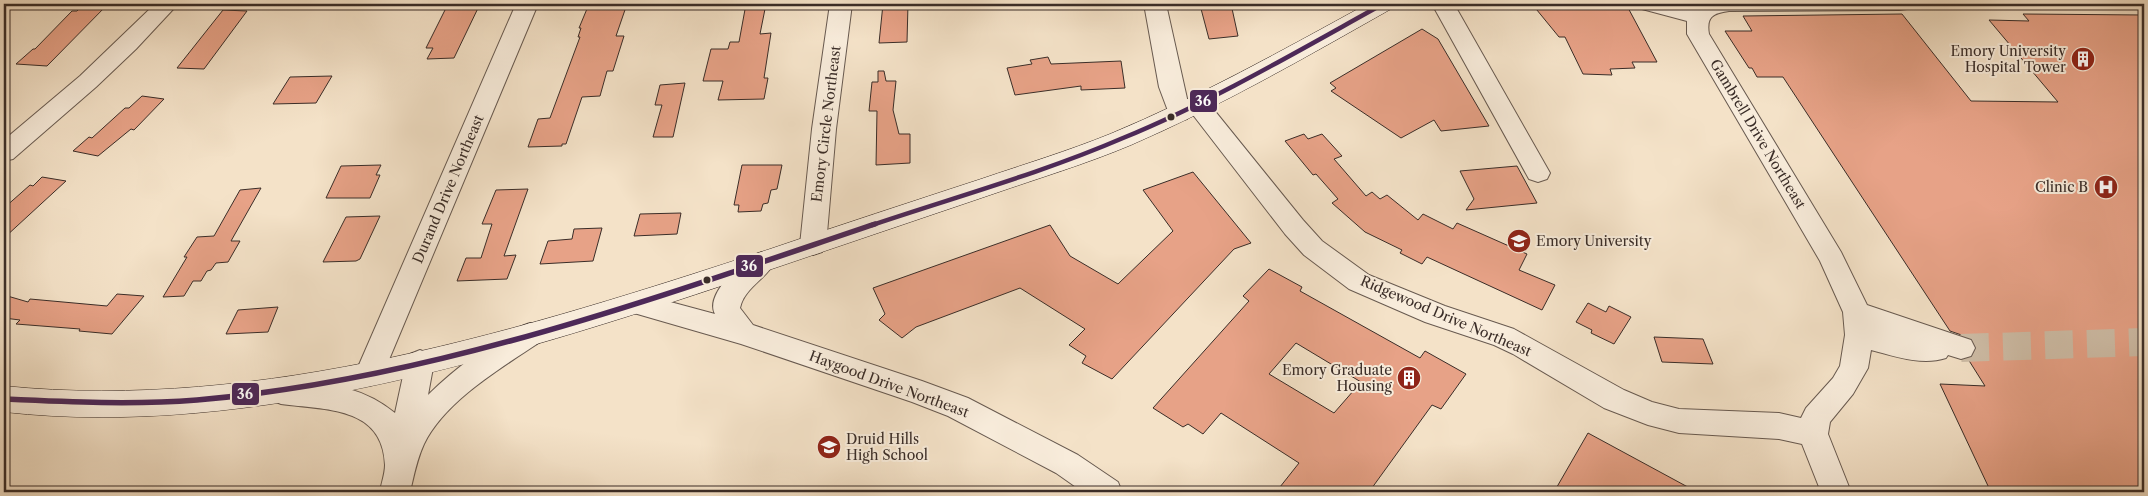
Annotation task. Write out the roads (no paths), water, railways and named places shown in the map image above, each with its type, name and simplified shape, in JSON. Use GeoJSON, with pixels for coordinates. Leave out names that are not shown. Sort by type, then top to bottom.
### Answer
{"type":"FeatureCollection","features":[{"type":"Feature","properties":{"kind":"main road"},"geometry":{"type":"LineString","coordinates":[[4,399],[72,405],[126,405],[183,402],[274,391],[369,374],[420,362],[637,304],[1091,151],[1188,109],[1246,80],[1383,4]]}},
{"type":"Feature","properties":{"kind":"street"},"geometry":{"type":"LineString","coordinates":[[4,153],[47,119],[104,69],[166,4]]}},
{"type":"Feature","properties":{"kind":"street","name":"Durand Drive Northeast"},"geometry":{"type":"LineString","coordinates":[[369,374],[527,4]]}},
{"type":"Feature","properties":{"kind":"street","name":"Emory Circle Northeast"},"geometry":{"type":"LineString","coordinates":[[813,245],[824,129],[841,4]]}},
{"type":"Feature","properties":{"kind":"street","name":"Ridgewood Drive Northeast"},"geometry":{"type":"LineString","coordinates":[[1154,4],[1171,87],[1188,109],[1313,248],[1359,282],[1421,309],[1504,337],[1614,399],[1648,414],[1679,421],[1779,426],[1813,434]]}},
{"type":"Feature","properties":{"kind":"street"},"geometry":{"type":"LineString","coordinates":[[1443,4],[1538,173]]}},
{"type":"Feature","properties":{"kind":"street"},"geometry":{"type":"LineString","coordinates":[[1650,4],[1697,17],[1715,7],[1728,5],[1899,4]]}},
{"type":"Feature","properties":{"kind":"street","name":"Gambrell Drive Northeast"},"geometry":{"type":"LineString","coordinates":[[1697,17],[1695,24],[1698,34],[1832,259],[1858,323],[1854,368],[1843,386],[1816,417],[1813,434]]}},
{"type":"Feature","properties":{"kind":"street"},"geometry":{"type":"LineString","coordinates":[[743,333],[726,310],[729,294],[762,262]]}},
{"type":"Feature","properties":{"kind":"street","name":"Haygood Drive Northeast"},"geometry":{"type":"LineString","coordinates":[[637,304],[743,333],[922,393],[958,407],[1066,464],[1107,492]]}},
{"type":"Feature","properties":{"kind":"street"},"geometry":{"type":"LineString","coordinates":[[397,479],[416,432],[449,392],[532,333]]}},
{"type":"Feature","properties":{"kind":"street"},"geometry":{"type":"LineString","coordinates":[[397,479],[420,362]]}},
{"type":"Feature","properties":{"kind":"street"},"geometry":{"type":"LineString","coordinates":[[274,391],[354,401],[374,412],[386,423],[394,436],[397,479]]}},
{"type":"Feature","properties":{"kind":"street"},"geometry":{"type":"LineString","coordinates":[[1813,434],[1836,492]]}},
{"type":"Feature","properties":{"kind":"tunnel"},"geometry":{"type":"LineString","coordinates":[[1961,348],[2144,342]]}},
{"type":"Feature","properties":{"kind":"place","name":"Emory University Hospital Tower"},"geometry":{"type":"Point","coordinates":[2083,59]}},
{"type":"Feature","properties":{"kind":"place","name":"Clinic B"},"geometry":{"type":"Point","coordinates":[2106,187]}},
{"type":"Feature","properties":{"kind":"place","name":"Emory University"},"geometry":{"type":"Point","coordinates":[1519,241]}},
{"type":"Feature","properties":{"kind":"place","name":"Emory Graduate Housing"},"geometry":{"type":"Point","coordinates":[1409,378]}},
{"type":"Feature","properties":{"kind":"place","name":"Druid Hills High School"},"geometry":{"type":"Point","coordinates":[829,447]}}]}
